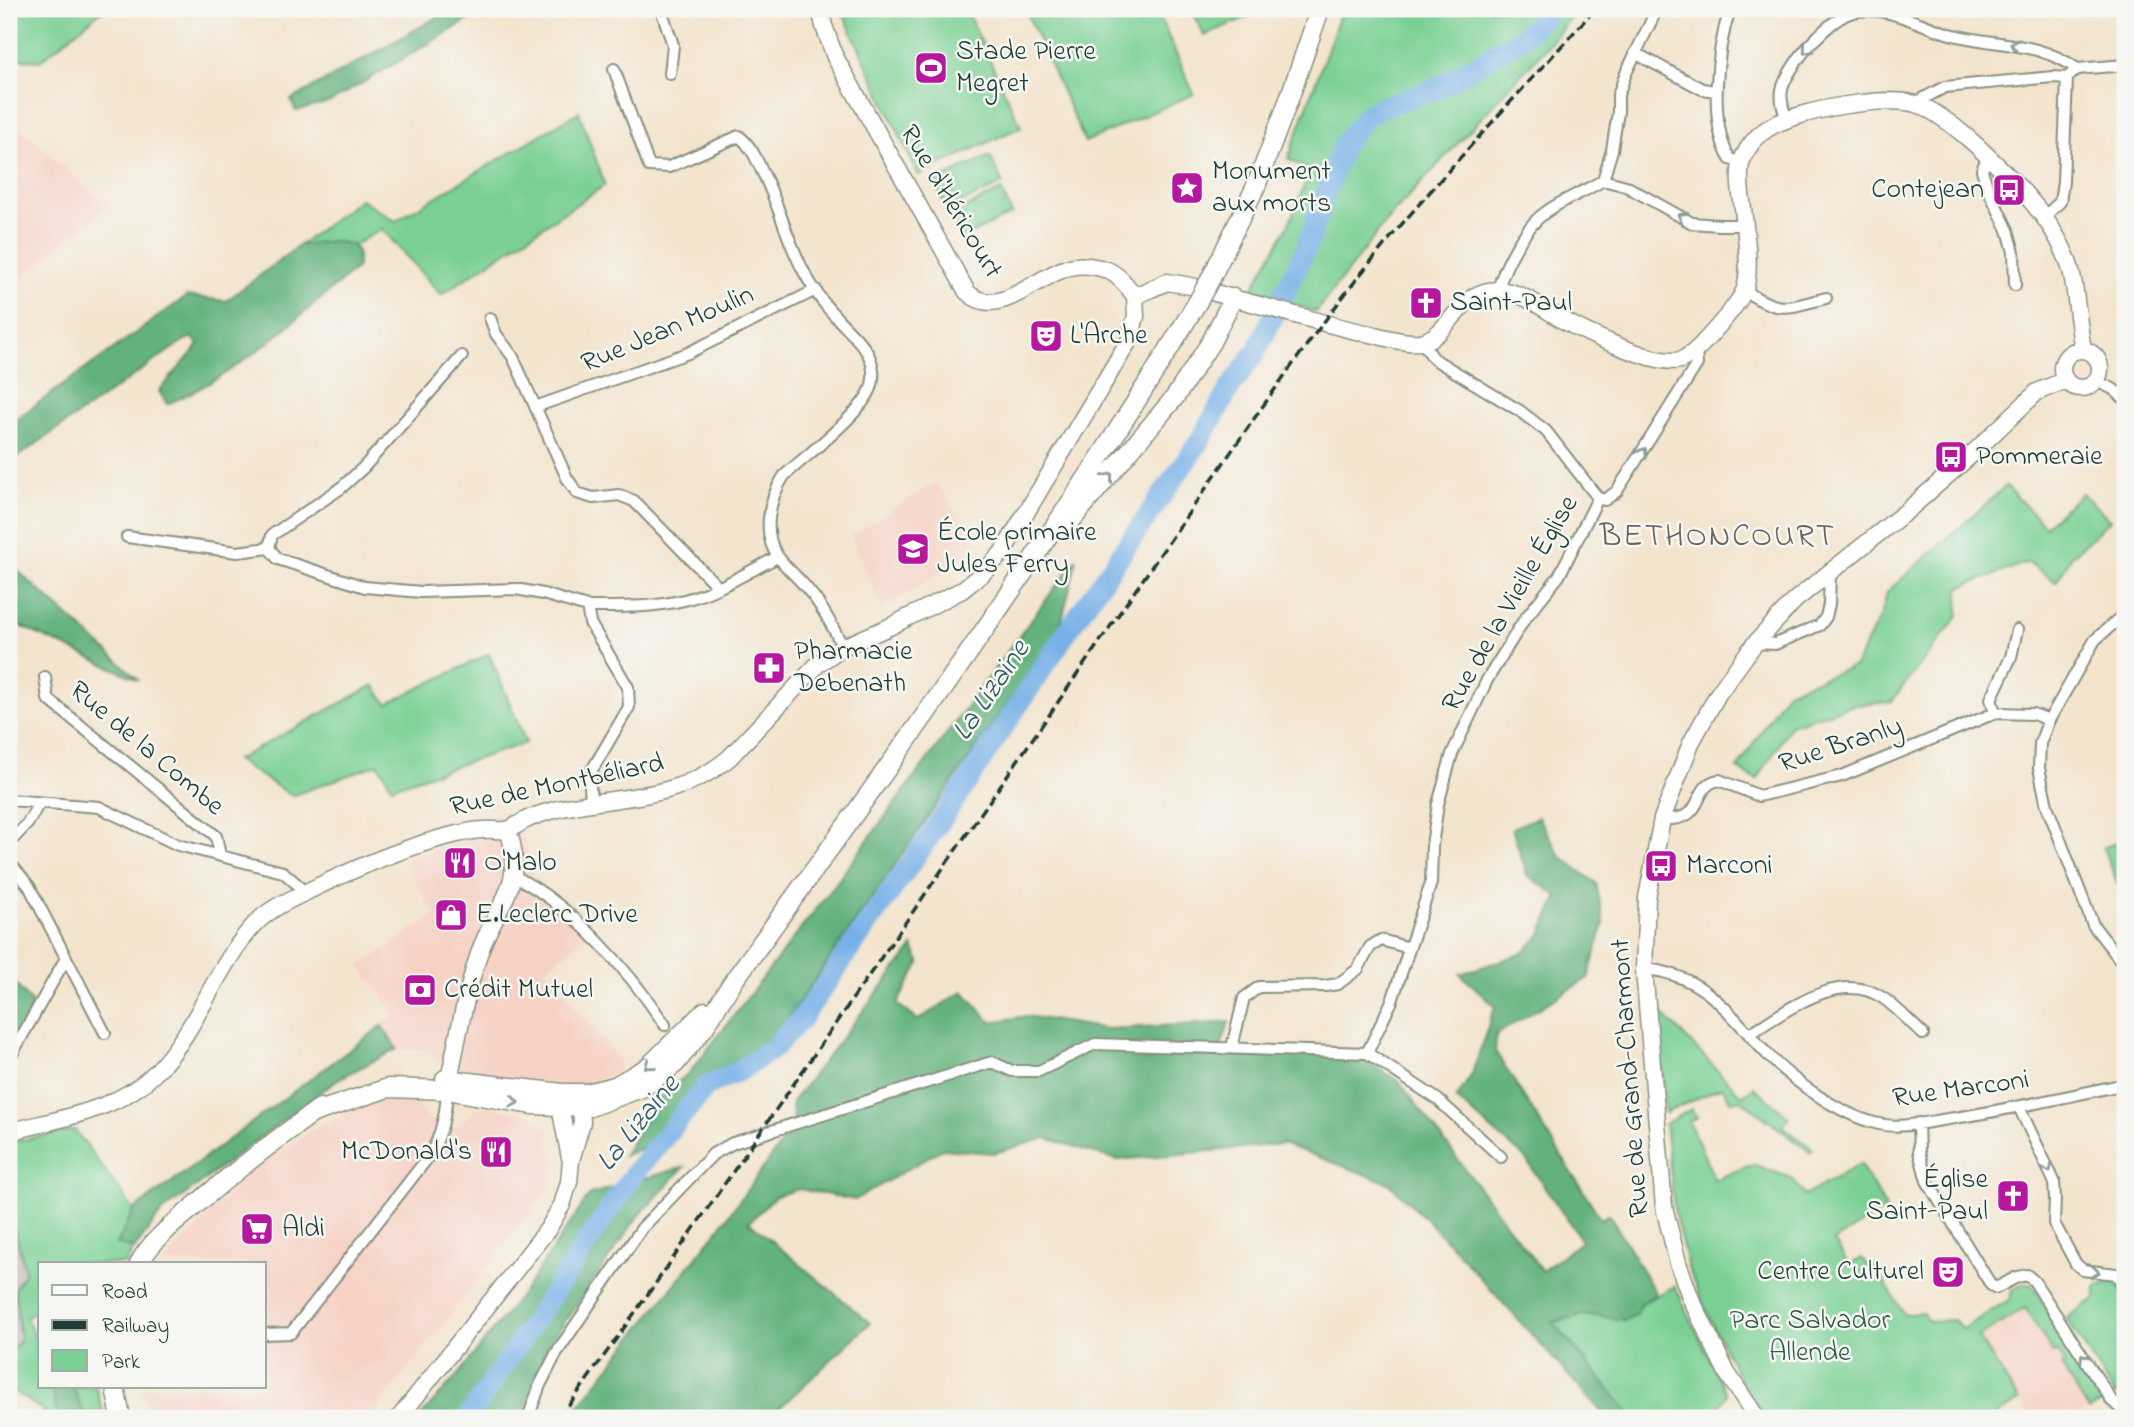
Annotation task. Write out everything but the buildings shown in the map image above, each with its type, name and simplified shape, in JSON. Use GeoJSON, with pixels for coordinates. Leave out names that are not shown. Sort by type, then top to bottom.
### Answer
{"type":"FeatureCollection","features":[{"type":"Feature","properties":{"kind":"main road"},"geometry":{"type":"LineString","coordinates":[[140,1262],[178,1219],[220,1183],[338,1095],[388,1076],[571,1100],[615,1086],[648,1068],[732,983],[965,659],[1132,411],[1256,186],[1320,9]]}},
{"type":"Feature","properties":{"kind":"main road"},"geometry":{"type":"LineString","coordinates":[[1031,564],[1094,495],[1175,397],[1239,299]]}},
{"type":"Feature","properties":{"kind":"main road"},"geometry":{"type":"LineString","coordinates":[[115,1388],[121,1418]]}},
{"type":"Feature","properties":{"kind":"street"},"geometry":{"type":"LineString","coordinates":[[661,9],[673,45],[670,74]]}},
{"type":"Feature","properties":{"kind":"street","name":"Rue d'Héricourt"},"geometry":{"type":"LineString","coordinates":[[820,9],[835,57],[967,292],[974,299],[987,303],[1000,302],[1068,267],[1083,265],[1107,270],[1123,281],[1135,296]]}},
{"type":"Feature","properties":{"kind":"street"},"geometry":{"type":"LineString","coordinates":[[1499,290],[1502,272],[1532,224],[1546,212],[1603,180],[1612,150],[1618,95],[1657,9]]}},
{"type":"Feature","properties":{"kind":"street"},"geometry":{"type":"LineString","coordinates":[[1730,9],[1718,64],[1716,91],[1723,147],[1730,159],[1741,163]]}},
{"type":"Feature","properties":{"kind":"street"},"geometry":{"type":"LineString","coordinates":[[1787,119],[1779,102],[1785,79],[1801,55],[1827,27],[1850,12],[1877,9],[1951,35],[2046,52],[2066,60],[2077,69]]}},
{"type":"Feature","properties":{"kind":"street"},"geometry":{"type":"LineString","coordinates":[[1635,53],[1702,89],[1716,91]]}},
{"type":"Feature","properties":{"kind":"street"},"geometry":{"type":"LineString","coordinates":[[2044,217],[2060,202],[2067,78],[2077,69],[2125,65]]}},
{"type":"Feature","properties":{"kind":"street"},"geometry":{"type":"LineString","coordinates":[[614,69],[649,166],[669,167],[739,136],[749,145],[774,195],[798,259],[835,316],[867,350],[873,366],[873,383],[864,402],[784,476],[776,488],[769,514],[771,542],[777,557],[810,592],[843,647]]}},
{"type":"Feature","properties":{"kind":"street"},"geometry":{"type":"LineString","coordinates":[[1920,104],[1924,98],[1945,88],[2053,77],[2067,78]]}},
{"type":"Feature","properties":{"kind":"street"},"geometry":{"type":"LineString","coordinates":[[1135,296],[1167,282],[1307,319],[1386,337],[1422,342],[1440,330],[1467,301],[1482,292],[1499,290],[1522,297],[1564,321],[1625,348],[1661,361],[1680,360],[1696,351],[1745,291],[1748,263],[1740,190],[1741,163],[1756,137],[1787,119],[1813,111],[1895,100],[1920,104],[1948,123],[1988,155],[2044,217],[2061,244],[2071,270],[2083,349]]}},
{"type":"Feature","properties":{"kind":"street"},"geometry":{"type":"LineString","coordinates":[[1988,155],[1982,170],[1988,190],[2008,230],[2014,252],[2015,285]]}},
{"type":"Feature","properties":{"kind":"street"},"geometry":{"type":"LineString","coordinates":[[1603,180],[1626,186],[1692,223],[1745,225]]}},
{"type":"Feature","properties":{"kind":"street","name":"Rue Jean Moulin"},"geometry":{"type":"LineString","coordinates":[[536,407],[688,353],[816,290]]}},
{"type":"Feature","properties":{"kind":"street"},"geometry":{"type":"LineString","coordinates":[[1745,291],[1764,303],[1787,308],[1826,298]]}},
{"type":"Feature","properties":{"kind":"street","name":"Rue de Montbéliard"},"geometry":{"type":"LineString","coordinates":[[9,1132],[84,1114],[110,1104],[158,1071],[179,1043],[238,945],[256,923],[275,908],[303,893],[403,850],[458,834],[508,830],[550,811],[674,789],[715,770],[729,758],[819,663],[843,647],[962,590],[983,573],[1002,552],[1130,339],[1136,316],[1135,296]]}},
{"type":"Feature","properties":{"kind":"street"},"geometry":{"type":"LineString","coordinates":[[490,318],[496,334],[513,357],[567,478],[577,493],[593,498],[619,495],[634,501],[718,587]]}},
{"type":"Feature","properties":{"kind":"street"},"geometry":{"type":"LineString","coordinates":[[1422,342],[1434,359],[1520,411],[1546,431],[1598,498],[1605,500],[1617,491],[1697,364],[1696,351]]}},
{"type":"Feature","properties":{"kind":"street"},"geometry":{"type":"LineString","coordinates":[[2083,349],[2098,358],[2100,370],[2096,381],[2081,388],[2066,380],[2062,368],[2066,356],[2083,349]]}},
{"type":"Feature","properties":{"kind":"street"},"geometry":{"type":"LineString","coordinates":[[269,548],[272,535],[341,488],[364,467],[462,356]]}},
{"type":"Feature","properties":{"kind":"street","name":"Rue de Grand-Charmont"},"geometry":{"type":"LineString","coordinates":[[1757,1418],[1727,1373],[1690,1299],[1666,1220],[1644,970],[1647,898],[1662,819],[1691,743],[1718,694],[1756,643],[1795,600],[1908,510],[2038,392],[2066,380]]}},
{"type":"Feature","properties":{"kind":"street"},"geometry":{"type":"LineString","coordinates":[[2096,381],[2113,389],[2125,399]]}},
{"type":"Feature","properties":{"kind":"street","name":"Rue de la Vieille Église"},"geometry":{"type":"LineString","coordinates":[[1367,1053],[1392,1000],[1430,883],[1438,804],[1452,754],[1487,680],[1524,621],[1559,576],[1598,498]]}},
{"type":"Feature","properties":{"kind":"street"},"geometry":{"type":"LineString","coordinates":[[127,537],[237,552],[269,548]]}},
{"type":"Feature","properties":{"kind":"street"},"geometry":{"type":"LineString","coordinates":[[269,548],[278,559],[365,587],[421,592],[516,589],[587,607],[660,605],[687,600],[777,557]]}},
{"type":"Feature","properties":{"kind":"street"},"geometry":{"type":"LineString","coordinates":[[1756,643],[1775,644],[1820,625],[1826,617],[1829,604],[1830,572]]}},
{"type":"Feature","properties":{"kind":"street"},"geometry":{"type":"LineString","coordinates":[[587,607],[590,623],[628,687],[629,707],[592,769],[591,802]]}},
{"type":"Feature","properties":{"kind":"street"},"geometry":{"type":"LineString","coordinates":[[2125,613],[2095,640],[2049,720],[2040,743],[2039,768],[2047,806],[2093,925],[2125,966]]}},
{"type":"Feature","properties":{"kind":"street"},"geometry":{"type":"LineString","coordinates":[[1995,713],[1991,699],[2011,657],[2017,630]]}},
{"type":"Feature","properties":{"kind":"street","name":"Rue de la Combe"},"geometry":{"type":"LineString","coordinates":[[46,677],[48,699],[216,836],[220,855]]}},
{"type":"Feature","properties":{"kind":"street","name":"Rue Branly"},"geometry":{"type":"LineString","coordinates":[[1662,819],[1676,820],[1686,817],[1712,781],[1719,780],[1759,796],[1842,776],[1995,713],[2033,715],[2049,720]]}},
{"type":"Feature","properties":{"kind":"street"},"geometry":{"type":"LineString","coordinates":[[9,800],[99,807],[178,845],[283,872],[303,893]]}},
{"type":"Feature","properties":{"kind":"street"},"geometry":{"type":"LineString","coordinates":[[9,843],[28,823],[39,803]]}},
{"type":"Feature","properties":{"kind":"street"},"geometry":{"type":"LineString","coordinates":[[266,1334],[291,1334],[432,1152],[446,1110],[448,1084],[478,954],[505,901],[514,876],[513,845],[508,830]]}},
{"type":"Feature","properties":{"kind":"street"},"geometry":{"type":"LineString","coordinates":[[9,862],[29,886],[105,1033]]}},
{"type":"Feature","properties":{"kind":"street"},"geometry":{"type":"LineString","coordinates":[[514,876],[531,885],[563,910],[606,951],[644,993],[665,1025]]}},
{"type":"Feature","properties":{"kind":"street"},"geometry":{"type":"LineString","coordinates":[[1233,1047],[1244,998],[1259,987],[1338,984],[1358,970],[1370,947],[1381,940],[1409,948]]}},
{"type":"Feature","properties":{"kind":"street"},"geometry":{"type":"LineString","coordinates":[[12,1054],[66,958]]}},
{"type":"Feature","properties":{"kind":"street","name":"Rue Marconi"},"geometry":{"type":"LineString","coordinates":[[1644,970],[1661,971],[1696,984],[1715,998],[1769,1056],[1807,1088],[1836,1107],[1879,1124],[1918,1123],[2019,1107],[2125,1084]]}},
{"type":"Feature","properties":{"kind":"street"},"geometry":{"type":"LineString","coordinates":[[1749,1034],[1811,997],[1832,989],[1859,988],[1881,997],[1923,1034]]}},
{"type":"Feature","properties":{"kind":"street"},"geometry":{"type":"LineString","coordinates":[[528,1418],[540,1384],[557,1352],[642,1228],[705,1162],[726,1146],[992,1062],[1012,1071],[1039,1072],[1095,1044],[1367,1053],[1437,1099],[1501,1157]]}},
{"type":"Feature","properties":{"kind":"street"},"geometry":{"type":"LineString","coordinates":[[398,1418],[548,1229],[562,1205],[569,1182],[571,1160],[571,1100]]}},
{"type":"Feature","properties":{"kind":"street"},"geometry":{"type":"LineString","coordinates":[[2019,1107],[2054,1181],[2054,1223],[2076,1264],[2083,1270],[2116,1274],[2125,1288]]}},
{"type":"Feature","properties":{"kind":"street"},"geometry":{"type":"LineString","coordinates":[[1918,1123],[1919,1153],[1927,1181],[1991,1285],[1996,1288],[2027,1275],[2034,1281],[2112,1401],[2125,1411]]}},
{"type":"Feature","properties":{"kind":"shaded area"},"geometry":{"type":"Polygon","coordinates":[[[9,118],[108,206],[9,289],[9,118]]]}},
{"type":"Feature","properties":{"kind":"shaded area","name":"École primaire Jules Ferry"},"geometry":{"type":"Polygon","coordinates":[[[936,482],[974,540],[967,555],[882,609],[851,536],[936,482]]]}},
{"type":"Feature","properties":{"kind":"shaded area"},"geometry":{"type":"Polygon","coordinates":[[[525,837],[533,877],[594,929],[545,970],[619,1059],[617,1074],[587,1083],[550,1085],[495,1075],[436,1060],[429,1049],[397,1049],[382,1026],[395,1014],[360,966],[434,915],[405,859],[463,839],[493,841],[525,837]]]}},
{"type":"Feature","properties":{"kind":"shaded area"},"geometry":{"type":"Polygon","coordinates":[[[407,1101],[419,1107],[427,1119],[455,1128],[476,1108],[486,1106],[531,1115],[552,1131],[548,1141],[556,1164],[550,1187],[370,1418],[149,1418],[142,1388],[266,1388],[266,1262],[165,1262],[249,1172],[312,1130],[350,1111],[379,1102],[407,1101]]]}},
{"type":"Feature","properties":{"kind":"shaded area"},"geometry":{"type":"Polygon","coordinates":[[[9,1204],[25,1273],[15,1288],[20,1343],[9,1352],[9,1204]]]}},
{"type":"Feature","properties":{"kind":"shaded area"},"geometry":{"type":"Polygon","coordinates":[[[2026,1310],[2052,1353],[2057,1350],[2065,1363],[2061,1366],[2088,1409],[2081,1415],[2073,1415],[2070,1418],[2031,1418],[1979,1337],[2026,1310]]]}},
{"type":"Feature","properties":{"kind":"green space"},"geometry":{"type":"Polygon","coordinates":[[[9,9],[104,9],[40,61],[9,58],[9,9]]]}},
{"type":"Feature","properties":{"kind":"green space"},"geometry":{"type":"Polygon","coordinates":[[[452,9],[487,9],[330,102],[296,111],[291,100],[452,9]]]}},
{"type":"Feature","properties":{"kind":"green space","name":"Stade Pierre Megret"},"geometry":{"type":"Polygon","coordinates":[[[841,9],[966,9],[1021,127],[918,175],[841,9]]]}},
{"type":"Feature","properties":{"kind":"green space"},"geometry":{"type":"Polygon","coordinates":[[[1025,9],[1156,9],[1194,94],[1085,142],[1025,9]]]}},
{"type":"Feature","properties":{"kind":"green space"},"geometry":{"type":"Polygon","coordinates":[[[1192,9],[1259,9],[1261,11],[1204,36],[1192,9]]]}},
{"type":"Feature","properties":{"kind":"green space"},"geometry":{"type":"Polygon","coordinates":[[[1342,9],[1577,9],[1552,41],[1387,220],[1316,312],[1252,289],[1289,224],[1310,171],[1288,159],[1342,9]]]}},
{"type":"Feature","properties":{"kind":"green space"},"geometry":{"type":"Polygon","coordinates":[[[579,112],[605,185],[441,295],[382,229],[354,245],[332,241],[300,245],[361,199],[395,221],[579,112]]]}},
{"type":"Feature","properties":{"kind":"green space"},"geometry":{"type":"Polygon","coordinates":[[[990,156],[1003,184],[947,209],[934,181],[990,156]]]}},
{"type":"Feature","properties":{"kind":"green space"},"geometry":{"type":"Polygon","coordinates":[[[1001,190],[1012,214],[962,238],[951,215],[1001,190]]]}},
{"type":"Feature","properties":{"kind":"green space"},"geometry":{"type":"Polygon","coordinates":[[[332,241],[354,245],[358,255],[357,268],[243,361],[193,392],[167,404],[159,391],[199,345],[192,337],[9,463],[9,424],[187,296],[226,301],[300,245],[332,241]]]}},
{"type":"Feature","properties":{"kind":"green space"},"geometry":{"type":"Polygon","coordinates":[[[2006,486],[2045,526],[2082,493],[2110,520],[2072,556],[2056,582],[2028,562],[1959,588],[1959,615],[1891,702],[1853,705],[1791,725],[1757,780],[1737,769],[1787,691],[1855,666],[1882,613],[1887,592],[2006,486]]]}},
{"type":"Feature","properties":{"kind":"green space"},"geometry":{"type":"Polygon","coordinates":[[[1077,558],[1060,628],[779,1031],[753,1053],[711,1075],[690,1093],[651,1144],[623,1156],[658,1099],[690,1072],[830,891],[1077,558]]]}},
{"type":"Feature","properties":{"kind":"green space"},"geometry":{"type":"Polygon","coordinates":[[[9,563],[139,680],[9,621],[9,563]]]}},
{"type":"Feature","properties":{"kind":"green space"},"geometry":{"type":"Polygon","coordinates":[[[489,654],[526,743],[392,787],[378,764],[292,796],[236,760],[374,685],[387,704],[489,654]]]}},
{"type":"Feature","properties":{"kind":"green space"},"geometry":{"type":"Polygon","coordinates":[[[1538,817],[1560,856],[1596,883],[1604,923],[1588,978],[1497,1034],[1495,1051],[1601,1219],[1609,1214],[1656,1294],[1642,1303],[1636,1313],[1626,1320],[1586,1314],[1553,1322],[1631,1418],[1607,1418],[1437,1230],[1389,1183],[1283,1144],[1117,1160],[1046,1138],[994,1153],[942,1149],[855,1200],[799,1189],[776,1196],[749,1222],[870,1323],[769,1418],[569,1418],[720,1227],[794,1126],[792,1102],[913,947],[920,963],[897,1004],[918,1020],[963,991],[991,1022],[1026,1016],[1107,1029],[1229,1022],[1220,1051],[1357,1056],[1398,1080],[1542,1271],[1582,1241],[1524,1157],[1456,1099],[1472,1074],[1495,1006],[1460,974],[1521,954],[1540,936],[1558,896],[1527,875],[1512,828],[1538,817]]]}},
{"type":"Feature","properties":{"kind":"green space"},"geometry":{"type":"Polygon","coordinates":[[[2120,841],[2125,853],[2125,901],[2103,848],[2120,841]]]}},
{"type":"Feature","properties":{"kind":"green space"},"geometry":{"type":"Polygon","coordinates":[[[9,977],[33,1004],[18,1032],[9,1039],[9,977]]]}},
{"type":"Feature","properties":{"kind":"green space"},"geometry":{"type":"Polygon","coordinates":[[[1656,1007],[1742,1096],[1754,1087],[1789,1117],[1782,1126],[1813,1149],[1810,1152],[1740,1099],[1731,1101],[1722,1087],[1665,1113],[1656,1007]]]}},
{"type":"Feature","properties":{"kind":"green space"},"geometry":{"type":"Polygon","coordinates":[[[382,1026],[397,1049],[338,1079],[162,1212],[134,1249],[117,1244],[134,1210],[382,1026]]]}},
{"type":"Feature","properties":{"kind":"green space","name":"Parc Salvador Allende"},"geometry":{"type":"Polygon","coordinates":[[[1691,1109],[1697,1117],[1689,1122],[1715,1180],[1755,1165],[1792,1178],[1804,1196],[1860,1164],[1886,1208],[1834,1241],[1849,1265],[1862,1258],[1869,1266],[1874,1265],[1905,1315],[1922,1312],[1929,1322],[1954,1320],[1962,1329],[2010,1299],[2012,1290],[2024,1283],[2032,1285],[2105,1401],[2089,1410],[2061,1366],[2065,1363],[2057,1351],[2053,1353],[2025,1308],[1979,1337],[2019,1401],[1992,1418],[1766,1418],[1738,1376],[1688,1268],[1675,1214],[1665,1124],[1691,1109]]]}},
{"type":"Feature","properties":{"kind":"green space"},"geometry":{"type":"Polygon","coordinates":[[[75,1130],[134,1210],[118,1244],[134,1249],[126,1262],[38,1262],[38,1309],[26,1318],[38,1343],[38,1388],[51,1388],[58,1418],[41,1418],[45,1412],[9,1388],[9,1352],[20,1342],[15,1288],[25,1272],[9,1204],[9,1142],[75,1130]]]}},
{"type":"Feature","properties":{"kind":"green space"},"geometry":{"type":"Polygon","coordinates":[[[684,1167],[637,1218],[545,1350],[522,1418],[419,1418],[456,1377],[524,1291],[590,1194],[684,1167]]]}},
{"type":"Feature","properties":{"kind":"green space"},"geometry":{"type":"Polygon","coordinates":[[[2116,1281],[2125,1296],[2125,1389],[2115,1395],[2066,1318],[2096,1298],[2096,1286],[2116,1281]]]}},
{"type":"Feature","properties":{"kind":"green space"},"geometry":{"type":"Polygon","coordinates":[[[1675,1286],[1727,1395],[1712,1418],[1631,1418],[1552,1322],[1586,1314],[1626,1320],[1636,1313],[1642,1303],[1675,1286]]]}},
{"type":"Feature","properties":{"kind":"green space"},"geometry":{"type":"Polygon","coordinates":[[[51,1388],[73,1388],[86,1418],[58,1418],[51,1388]]]}},
{"type":"Feature","properties":{"kind":"green space"},"geometry":{"type":"Polygon","coordinates":[[[73,1388],[96,1388],[105,1418],[86,1418],[73,1388]]]}},
{"type":"Feature","properties":{"kind":"waterway","name":"La Lizaine"},"geometry":{"type":"LineString","coordinates":[[468,1418],[636,1171],[707,1086],[741,1070],[774,1048],[801,1019],[949,809],[1075,620],[1202,438],[1228,391],[1257,350],[1307,246],[1343,145],[1366,116],[1382,107],[1447,83],[1523,37],[1542,19],[1548,9]]}},
{"type":"Feature","properties":{"kind":"railway"},"geometry":{"type":"LineString","coordinates":[[560,1418],[1305,348],[1411,213],[1595,9]]}},
{"type":"Feature","properties":{"kind":"place","name":"Stade Pierre Megret"},"geometry":{"type":"Point","coordinates":[931,68]}},
{"type":"Feature","properties":{"kind":"place","name":"Monument aux morts"},"geometry":{"type":"Point","coordinates":[1187,188]}},
{"type":"Feature","properties":{"kind":"place","name":"Contejean"},"geometry":{"type":"Point","coordinates":[2009,190]}},
{"type":"Feature","properties":{"kind":"place","name":"Saint-Paul"},"geometry":{"type":"Point","coordinates":[1426,303]}},
{"type":"Feature","properties":{"kind":"place","name":"L'Arche"},"geometry":{"type":"Point","coordinates":[1046,336]}},
{"type":"Feature","properties":{"kind":"place","name":"Pommeraie"},"geometry":{"type":"Point","coordinates":[1951,457]}},
{"type":"Feature","properties":{"kind":"place","name":"École primaire Jules Ferry"},"geometry":{"type":"Point","coordinates":[913,549]}},
{"type":"Feature","properties":{"kind":"place","name":"Pharmacie Debenath"},"geometry":{"type":"Point","coordinates":[769,668]}},
{"type":"Feature","properties":{"kind":"place","name":"O'Malo"},"geometry":{"type":"Point","coordinates":[460,863]}},
{"type":"Feature","properties":{"kind":"place","name":"Marconi"},"geometry":{"type":"Point","coordinates":[1661,866]}},
{"type":"Feature","properties":{"kind":"place","name":"E.Leclerc Drive"},"geometry":{"type":"Point","coordinates":[451,915]}},
{"type":"Feature","properties":{"kind":"place","name":"Crédit Mutuel"},"geometry":{"type":"Point","coordinates":[420,990]}},
{"type":"Feature","properties":{"kind":"place","name":"McDonald's"},"geometry":{"type":"Point","coordinates":[496,1152]}},
{"type":"Feature","properties":{"kind":"place","name":"Église Saint-Paul"},"geometry":{"type":"Point","coordinates":[2013,1196]}},
{"type":"Feature","properties":{"kind":"place","name":"Aldi"},"geometry":{"type":"Point","coordinates":[257,1229]}},
{"type":"Feature","properties":{"kind":"place","name":"Centre Culturel"},"geometry":{"type":"Point","coordinates":[1948,1272]}},
{"type":"Feature","properties":{"kind":"district","name":"BETHONCOURT"},"geometry":{"type":"Point","coordinates":[1718,537]}}]}
